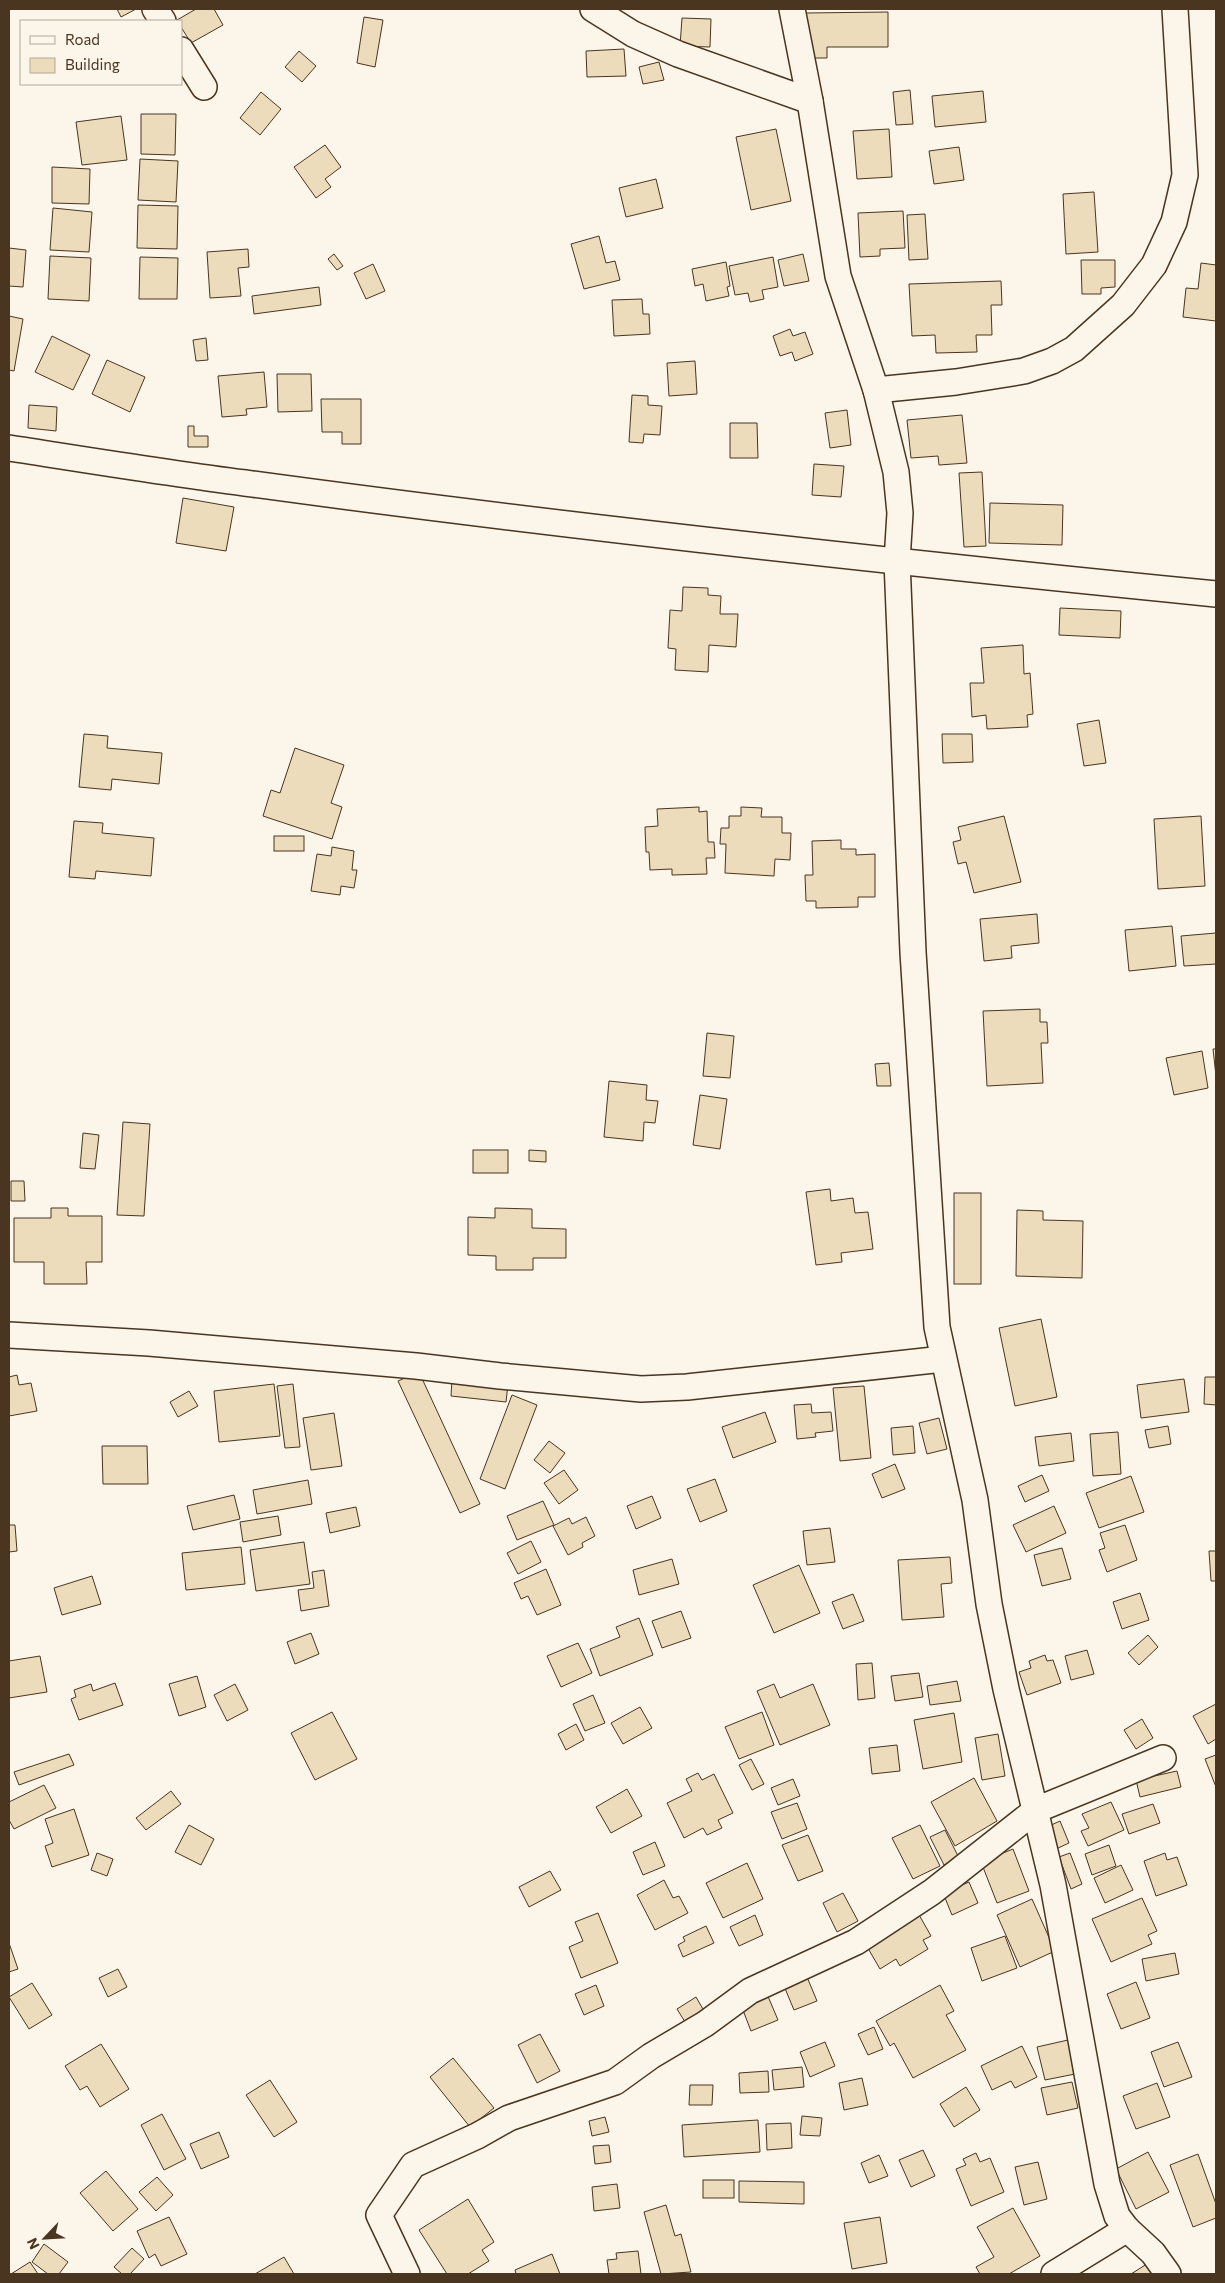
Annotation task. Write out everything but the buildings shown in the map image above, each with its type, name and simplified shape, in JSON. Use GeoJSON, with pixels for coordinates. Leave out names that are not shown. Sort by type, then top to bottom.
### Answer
{"type":"FeatureCollection","features":[{"type":"Feature","properties":{"kind":"street"},"geometry":{"type":"LineString","coordinates":[[155,9],[162,20]]}},
{"type":"Feature","properties":{"kind":"street"},"geometry":{"type":"LineString","coordinates":[[593,9],[634,34],[678,54],[810,101]]}},
{"type":"Feature","properties":{"kind":"street"},"geometry":{"type":"LineString","coordinates":[[792,9],[810,101],[838,276],[876,390],[896,472],[900,514],[897,561],[913,952],[937,1327],[975,1500],[997,1646],[1057,1904],[1107,2184],[1117,2216],[1127,2229],[1153,2253],[1168,2274]]}},
{"type":"Feature","properties":{"kind":"street"},"geometry":{"type":"LineString","coordinates":[[876,390],[956,382],[1024,371],[1052,361],[1074,349],[1123,305],[1154,265],[1174,222],[1185,175],[1175,9]]}},
{"type":"Feature","properties":{"kind":"street"},"geometry":{"type":"LineString","coordinates":[[182,52],[204,87]]}},
{"type":"Feature","properties":{"kind":"street"},"geometry":{"type":"LineString","coordinates":[[9,448],[245,484],[423,507],[897,561],[1216,594]]}},
{"type":"Feature","properties":{"kind":"street"},"geometry":{"type":"LineString","coordinates":[[9,1334],[149,1343],[416,1366],[641,1389],[687,1387],[943,1359]]}},
{"type":"Feature","properties":{"kind":"street"},"geometry":{"type":"LineString","coordinates":[[406,2274],[379,2215],[413,2166],[443,2150],[477,2136],[509,2118],[549,2106],[615,2082],[651,2056],[705,2024],[750,1991],[856,1942],[932,1892],[1036,1810],[1163,1758]]}},
{"type":"Feature","properties":{"kind":"street"},"geometry":{"type":"LineString","coordinates":[[1054,2274],[1127,2229]]}}]}
